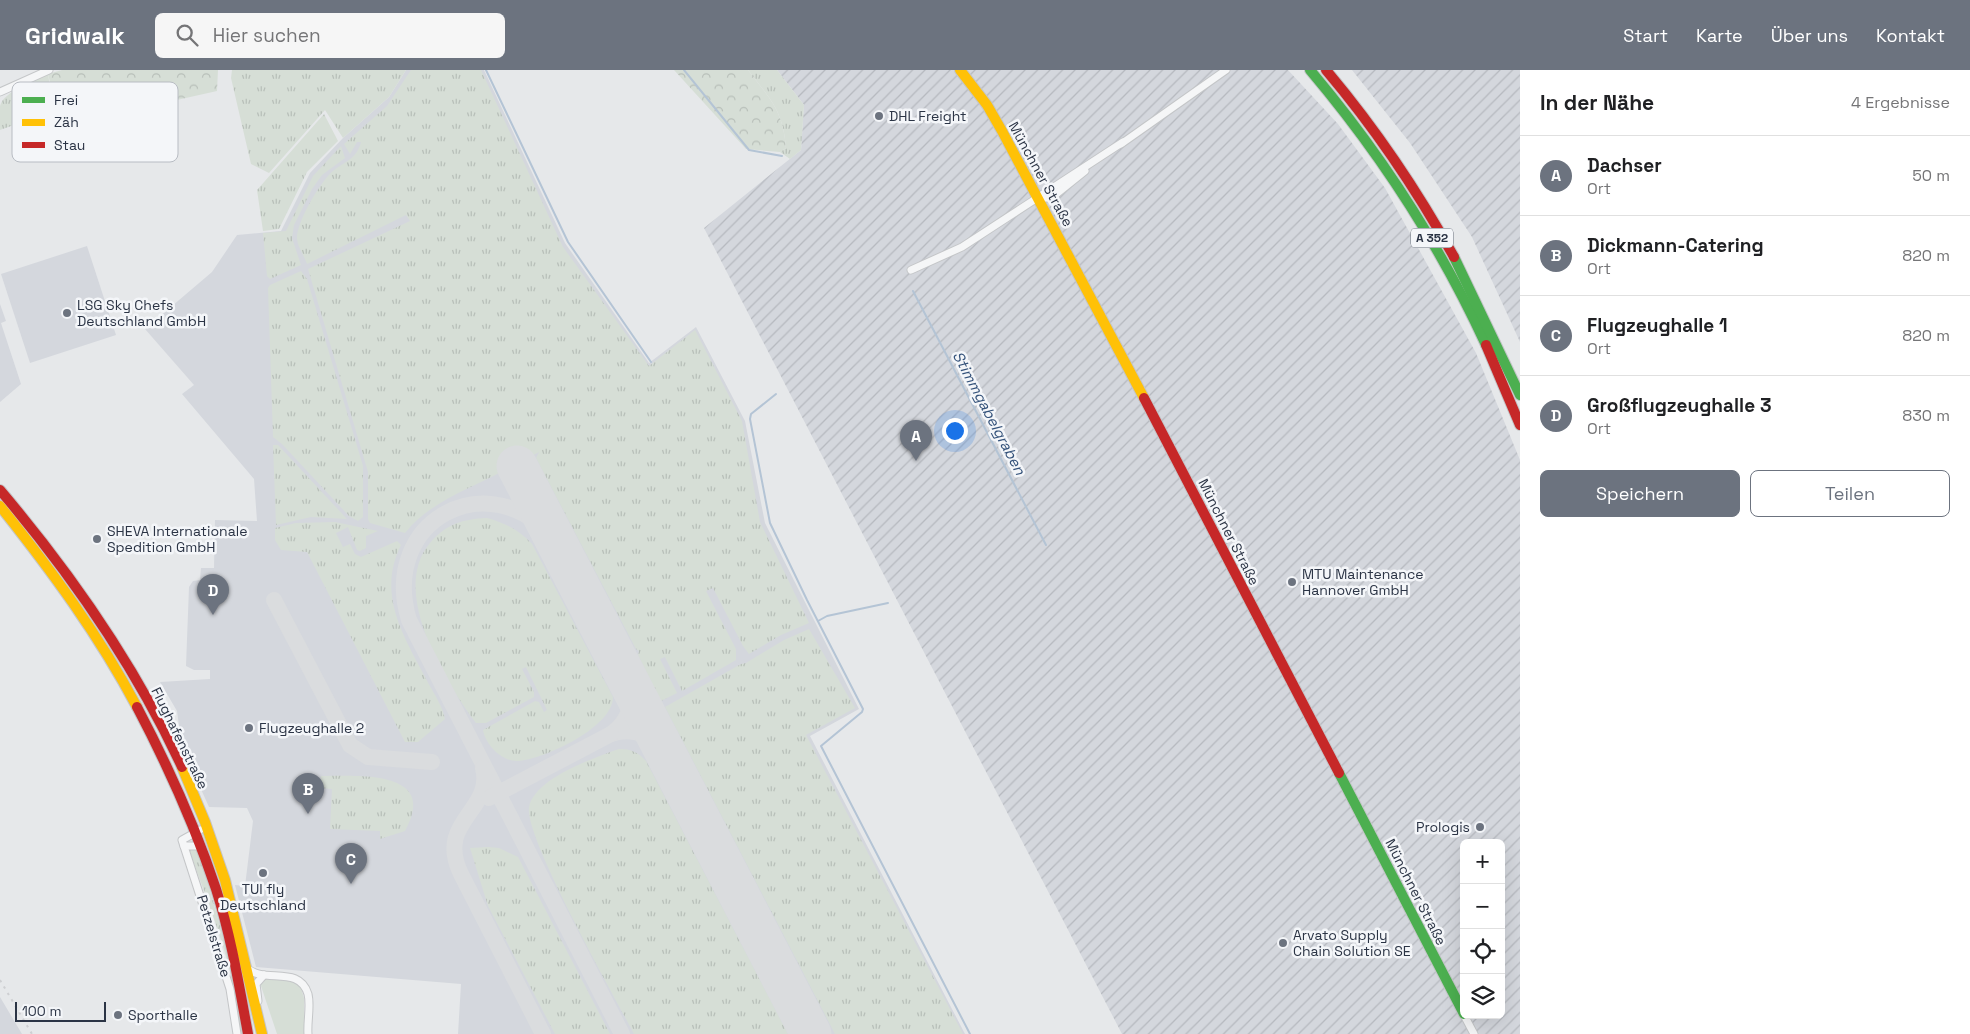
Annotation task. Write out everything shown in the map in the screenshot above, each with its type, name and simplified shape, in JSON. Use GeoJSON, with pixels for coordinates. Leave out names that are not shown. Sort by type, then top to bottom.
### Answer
{"type":"FeatureCollection","features":[{"type":"Feature","properties":{"kind":"main road","name":"Münchner Straße"},"geometry":{"type":"LineString","coordinates":[[960,70],[994,117],[1039,198],[1460,1007]]}},
{"type":"Feature","properties":{"kind":"main road","name":"A 352"},"geometry":{"type":"LineString","coordinates":[[1310,70],[1364,134],[1418,214],[1460,290],[1520,425]]}},
{"type":"Feature","properties":{"kind":"main road","name":"A 352"},"geometry":{"type":"LineString","coordinates":[[1326,70],[1374,128],[1428,208],[1475,295],[1520,394]]}},
{"type":"Feature","properties":{"kind":"main road","name":"Flughafenstraße"},"geometry":{"type":"LineString","coordinates":[[0,490],[58,560],[114,642],[160,725],[207,828],[232,905],[262,1034]]}},
{"type":"Feature","properties":{"kind":"main road","name":"Flughafenstraße"},"geometry":{"type":"LineString","coordinates":[[0,506],[63,587],[114,665],[157,744],[200,846],[234,956],[248,1034]]}},
{"type":"Feature","properties":{"kind":"main road"},"geometry":{"type":"LineString","coordinates":[[250,985],[270,1034]]}},
{"type":"Feature","properties":{"kind":"street"},"geometry":{"type":"LineString","coordinates":[[20,82],[49,70]]}},
{"type":"Feature","properties":{"kind":"street"},"geometry":{"type":"LineString","coordinates":[[911,270],[962,247],[1123,142],[1226,70]]}},
{"type":"Feature","properties":{"kind":"street"},"geometry":{"type":"LineString","coordinates":[[22,82],[26,79]]}},
{"type":"Feature","properties":{"kind":"street"},"geometry":{"type":"LineString","coordinates":[[0,92],[12,86]]}},
{"type":"Feature","properties":{"kind":"street"},"geometry":{"type":"LineString","coordinates":[[0,98],[12,89]]}},
{"type":"Feature","properties":{"kind":"street"},"geometry":{"type":"LineString","coordinates":[[183,843],[195,832],[207,828]]}},
{"type":"Feature","properties":{"kind":"street"},"geometry":{"type":"LineString","coordinates":[[183,843],[200,846]]}},
{"type":"Feature","properties":{"kind":"street","name":"Petzelstraße"},"geometry":{"type":"LineString","coordinates":[[183,843],[230,989],[236,1034]]}},
{"type":"Feature","properties":{"kind":"street"},"geometry":{"type":"LineString","coordinates":[[246,967],[252,972],[264,975],[294,978],[303,985],[308,999],[308,1034]]}},
{"type":"Feature","properties":{"kind":"street"},"geometry":{"type":"LineString","coordinates":[[258,1001],[256,984],[264,975]]}},
{"type":"Feature","properties":{"kind":"street","name":"Münchner Straße"},"geometry":{"type":"LineString","coordinates":[[1466,1019],[1474,1034]]}},
{"type":"Feature","properties":{"kind":"shaded area"},"geometry":{"type":"Polygon","coordinates":[[[406,70],[484,70],[565,243],[649,363],[696,327],[745,421],[765,523],[859,709],[810,736],[965,1034],[458,1034],[461,984],[256,967],[235,885],[245,886],[253,821],[247,808],[209,807],[182,747],[177,711],[160,682],[210,679],[210,670],[194,670],[186,666],[189,587],[193,581],[200,580],[201,568],[214,568],[215,520],[257,521],[254,479],[182,394],[194,385],[145,329],[212,272],[237,235],[281,231],[310,173],[343,138],[389,97],[406,70]]]}},
{"type":"Feature","properties":{"kind":"shaded area"},"geometry":{"type":"Polygon","coordinates":[[[777,70],[1288,70],[1338,124],[1385,188],[1476,353],[1520,460],[1520,1034],[1122,1034],[704,228],[801,150],[804,105],[777,70]]]}},
{"type":"Feature","properties":{"kind":"shaded area"},"geometry":{"type":"Polygon","coordinates":[[[1352,70],[1520,70],[1520,342],[1472,237],[1410,143],[1352,70]]]}},
{"type":"Feature","properties":{"kind":"shaded area"},"geometry":{"type":"Polygon","coordinates":[[[87,246],[116,335],[30,363],[1,274],[87,246]]]}},
{"type":"Feature","properties":{"kind":"shaded area"},"geometry":{"type":"Polygon","coordinates":[[[0,304],[6,321],[1,323],[21,384],[0,402],[0,304]]]}},
{"type":"Feature","properties":{"kind":"shaded area"},"geometry":{"type":"Polygon","coordinates":[[[0,997],[22,1034],[0,1034],[0,997]]]}},
{"type":"Feature","properties":{"kind":"green space"},"geometry":{"type":"Polygon","coordinates":[[[62,70],[218,70],[217,91],[178,100],[178,82],[50,82],[48,74],[62,70]]]}},
{"type":"Feature","properties":{"kind":"green space"},"geometry":{"type":"Polygon","coordinates":[[[232,70],[406,70],[389,97],[343,138],[325,110],[269,173],[251,164],[231,78],[232,70]]]}},
{"type":"Feature","properties":{"kind":"green space"},"geometry":{"type":"Polygon","coordinates":[[[411,70],[481,70],[563,247],[649,366],[695,330],[742,421],[760,522],[809,623],[781,635],[749,654],[713,588],[706,591],[736,649],[736,660],[682,691],[665,657],[660,659],[677,693],[661,701],[638,655],[639,651],[636,649],[536,458],[539,452],[528,458],[525,451],[500,464],[503,471],[438,505],[415,522],[405,533],[370,523],[368,519],[368,472],[308,269],[410,221],[406,215],[307,264],[297,239],[300,223],[316,193],[333,171],[350,160],[361,142],[357,142],[350,154],[344,144],[387,106],[411,70]]]}},
{"type":"Feature","properties":{"kind":"green space"},"geometry":{"type":"Polygon","coordinates":[[[674,70],[748,70],[769,97],[778,114],[782,124],[786,148],[780,152],[746,149],[674,70]]]}},
{"type":"Feature","properties":{"kind":"green space"},"geometry":{"type":"Polygon","coordinates":[[[748,70],[777,70],[804,105],[801,150],[790,159],[780,152],[786,148],[782,124],[778,114],[769,97],[748,70]]]}},
{"type":"Feature","properties":{"kind":"green space"},"geometry":{"type":"Polygon","coordinates":[[[48,74],[50,82],[31,82],[48,74]]]}},
{"type":"Feature","properties":{"kind":"green space"},"geometry":{"type":"Polygon","coordinates":[[[12,92],[12,126],[0,130],[0,106],[12,92]]]}},
{"type":"Feature","properties":{"kind":"green space"},"geometry":{"type":"Polygon","coordinates":[[[324,114],[338,141],[307,172],[279,229],[263,231],[257,190],[324,114]]]}},
{"type":"Feature","properties":{"kind":"green space"},"geometry":{"type":"Polygon","coordinates":[[[341,146],[345,158],[322,175],[312,189],[294,225],[292,238],[301,265],[270,279],[267,276],[263,233],[286,231],[313,176],[341,146]]]}},
{"type":"Feature","properties":{"kind":"green space"},"geometry":{"type":"Polygon","coordinates":[[[301,271],[307,279],[363,466],[363,517],[358,521],[349,516],[282,444],[273,437],[268,288],[270,285],[301,271]]]}},
{"type":"Feature","properties":{"kind":"green space"},"geometry":{"type":"Polygon","coordinates":[[[273,445],[278,445],[347,519],[311,517],[276,525],[273,445]]]}},
{"type":"Feature","properties":{"kind":"green space"},"geometry":{"type":"Polygon","coordinates":[[[487,518],[511,528],[532,544],[613,697],[610,708],[602,719],[576,740],[544,754],[518,761],[506,759],[495,751],[487,741],[483,730],[535,701],[539,702],[544,712],[547,710],[526,667],[522,669],[534,692],[534,697],[486,723],[476,723],[437,661],[426,636],[418,610],[416,586],[419,563],[430,543],[449,527],[463,521],[487,518]]]}},
{"type":"Feature","properties":{"kind":"green space"},"geometry":{"type":"Polygon","coordinates":[[[335,522],[378,531],[366,536],[366,548],[360,551],[357,550],[348,527],[336,533],[343,547],[350,544],[355,554],[361,557],[397,541],[401,545],[394,564],[391,583],[397,618],[404,636],[443,711],[445,719],[418,742],[405,742],[307,552],[281,550],[275,540],[275,528],[296,523],[335,522]]]}},
{"type":"Feature","properties":{"kind":"green space"},"geometry":{"type":"Polygon","coordinates":[[[809,629],[855,708],[806,735],[963,1034],[835,1034],[665,707],[784,640],[809,629]]]}},
{"type":"Feature","properties":{"kind":"green space"},"geometry":{"type":"Polygon","coordinates":[[[619,749],[634,752],[646,761],[788,1034],[634,1034],[555,883],[531,824],[529,807],[542,787],[554,778],[567,770],[619,749]]]}},
{"type":"Feature","properties":{"kind":"green space"},"geometry":{"type":"Polygon","coordinates":[[[321,776],[372,777],[389,780],[403,786],[412,796],[413,811],[405,831],[380,839],[380,831],[330,829],[332,789],[320,788],[321,776]]]}},
{"type":"Feature","properties":{"kind":"green space"},"geometry":{"type":"Polygon","coordinates":[[[470,848],[499,848],[518,857],[610,1034],[555,1034],[488,906],[470,848]]]}},
{"type":"Feature","properties":{"kind":"green space"},"geometry":{"type":"Polygon","coordinates":[[[189,849],[198,849],[239,992],[243,1034],[239,1034],[234,987],[228,963],[189,849]]]}},
{"type":"Feature","properties":{"kind":"green space"},"geometry":{"type":"Polygon","coordinates":[[[268,978],[288,980],[300,985],[304,998],[304,1034],[277,1034],[260,983],[268,978]]]}},
{"type":"Feature","properties":{"kind":"waterway"},"geometry":{"type":"LineString","coordinates":[[486,70],[568,242],[651,362]]}},
{"type":"Feature","properties":{"kind":"waterway","name":"Stimmgabelgraben"},"geometry":{"type":"LineString","coordinates":[[684,70],[749,150],[782,156]]}},
{"type":"Feature","properties":{"kind":"waterway","name":"Stimmgabelgraben"},"geometry":{"type":"LineString","coordinates":[[913,291],[1046,545]]}},
{"type":"Feature","properties":{"kind":"waterway"},"geometry":{"type":"LineString","coordinates":[[776,394],[751,414],[750,419],[770,523],[863,709],[862,712],[821,746],[970,1034]]}},
{"type":"Feature","properties":{"kind":"waterway"},"geometry":{"type":"LineString","coordinates":[[818,621],[827,616],[888,603]]}},
{"type":"Feature","properties":{"kind":"taxiway"},"geometry":{"type":"LineString","coordinates":[[555,540],[528,517],[500,505],[471,504],[446,513],[424,530],[410,555],[404,585],[409,620],[622,1034]]}},
{"type":"Feature","properties":{"kind":"taxiway"},"geometry":{"type":"LineString","coordinates":[[274,600],[350,745],[368,757],[432,762]]}},
{"type":"Feature","properties":{"kind":"taxiway"},"geometry":{"type":"LineString","coordinates":[[627,679],[630,695],[629,710],[623,723],[611,734],[629,731],[644,735],[651,739],[668,759]]}},
{"type":"Feature","properties":{"kind":"taxiway"},"geometry":{"type":"LineString","coordinates":[[489,798],[611,734]]}},
{"type":"Feature","properties":{"kind":"taxiway"},"geometry":{"type":"LineString","coordinates":[[483,768],[484,783],[481,795],[459,829],[455,841],[455,856],[461,874],[543,1034]]}},
{"type":"Feature","properties":{"kind":"runway"},"geometry":{"type":"LineString","coordinates":[[517,466],[811,1034]]}},
{"type":"Feature","properties":{"kind":"railway"},"geometry":{"type":"LineString","coordinates":[[0,980],[32,1034]]}},
{"type":"Feature","properties":{"kind":"traffic: fast"},"geometry":{"type":"LineString","coordinates":[[1310,70],[1361,134],[1429,236],[1486,345]]}},
{"type":"Feature","properties":{"kind":"traffic: fast"},"geometry":{"type":"LineString","coordinates":[[1454,257],[1520,395]]}},
{"type":"Feature","properties":{"kind":"traffic: fast"},"geometry":{"type":"LineString","coordinates":[[1339,773],[1460,1006]]}},
{"type":"Feature","properties":{"kind":"traffic: slow"},"geometry":{"type":"LineString","coordinates":[[960,70],[987,105],[1002,131],[1144,398]]}},
{"type":"Feature","properties":{"kind":"traffic: slow"},"geometry":{"type":"LineString","coordinates":[[0,506],[38,554],[73,604],[107,654],[137,707]]}},
{"type":"Feature","properties":{"kind":"traffic: slow"},"geometry":{"type":"LineString","coordinates":[[182,767],[205,822],[225,880],[262,1034]]}},
{"type":"Feature","properties":{"kind":"traffic: jam"},"geometry":{"type":"LineString","coordinates":[[1326,70],[1395,160],[1454,257]]}},
{"type":"Feature","properties":{"kind":"traffic: jam"},"geometry":{"type":"LineString","coordinates":[[1486,345],[1520,425]]}},
{"type":"Feature","properties":{"kind":"traffic: jam"},"geometry":{"type":"LineString","coordinates":[[1144,398],[1339,773]]}},
{"type":"Feature","properties":{"kind":"traffic: jam"},"geometry":{"type":"LineString","coordinates":[[0,490],[77,588],[123,657],[164,729],[182,767]]}},
{"type":"Feature","properties":{"kind":"traffic: jam"},"geometry":{"type":"LineString","coordinates":[[137,707],[180,796],[216,889],[238,979],[248,1034]]}},
{"type":"Feature","properties":{"kind":"place","name":"DHL Freight"},"geometry":{"type":"Point","coordinates":[879,116]}},
{"type":"Feature","properties":{"kind":"place","name":"LSG Sky Chefs Deutschland GmbH"},"geometry":{"type":"Point","coordinates":[67,313]}},
{"type":"Feature","properties":{"kind":"place","name":"Dachser"},"geometry":{"type":"Point","coordinates":[916,461]}},
{"type":"Feature","properties":{"kind":"place","name":"SHEVA Internationale Spedition GmbH"},"geometry":{"type":"Point","coordinates":[97,539]}},
{"type":"Feature","properties":{"kind":"place","name":"MTU Maintenance Hannover GmbH"},"geometry":{"type":"Point","coordinates":[1292,582]}},
{"type":"Feature","properties":{"kind":"place","name":"Großflugzeughalle 3"},"geometry":{"type":"Point","coordinates":[213,615]}},
{"type":"Feature","properties":{"kind":"place","name":"Flugzeughalle 2"},"geometry":{"type":"Point","coordinates":[249,728]}},
{"type":"Feature","properties":{"kind":"place","name":"Dickmann-Catering"},"geometry":{"type":"Point","coordinates":[308,814]}},
{"type":"Feature","properties":{"kind":"place","name":"Prologis"},"geometry":{"type":"Point","coordinates":[1480,827]}},
{"type":"Feature","properties":{"kind":"place","name":"TUI fly Deutschland"},"geometry":{"type":"Point","coordinates":[263,873]}},
{"type":"Feature","properties":{"kind":"place","name":"Flugzeughalle 1"},"geometry":{"type":"Point","coordinates":[351,884]}},
{"type":"Feature","properties":{"kind":"place","name":"Arvato Supply Chain Solution SE"},"geometry":{"type":"Point","coordinates":[1283,943]}},
{"type":"Feature","properties":{"kind":"place","name":"Sporthalle"},"geometry":{"type":"Point","coordinates":[118,1015]}}]}
